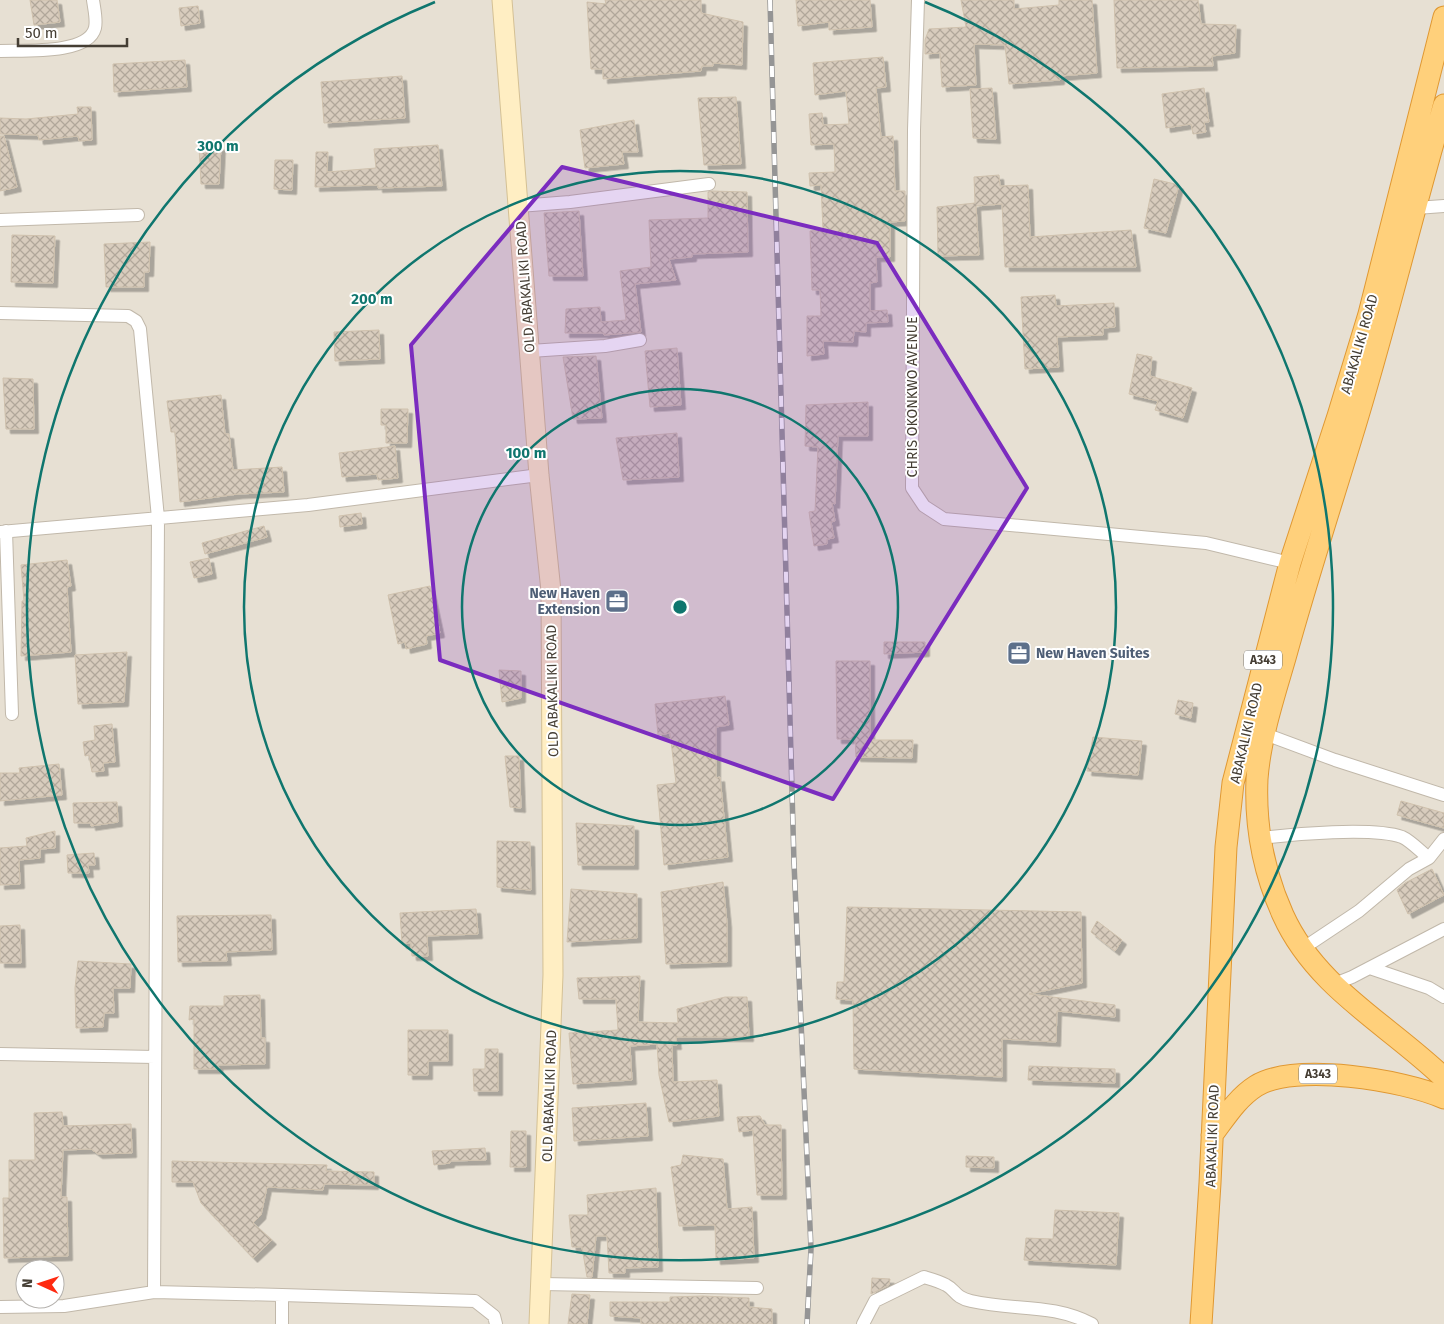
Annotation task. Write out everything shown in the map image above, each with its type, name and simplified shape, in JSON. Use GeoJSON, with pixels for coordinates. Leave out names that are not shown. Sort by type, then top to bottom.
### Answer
{"type":"FeatureCollection","features":[{"type":"Feature","properties":{"kind":"highway","name":"ABAKALIKI ROAD"},"geometry":{"type":"LineString","coordinates":[[1201,1324],[1226,847],[1233,783],[1290,563],[1368,314],[1444,17]]}},
{"type":"Feature","properties":{"kind":"highway","name":"ABAKALIKI ROAD"},"geometry":{"type":"LineString","coordinates":[[1261,838],[1257,776],[1265,734],[1310,565],[1370,375],[1444,105]]}},
{"type":"Feature","properties":{"kind":"highway","name":"A343"},"geometry":{"type":"LineString","coordinates":[[1261,838],[1272,887],[1284,916],[1302,948],[1332,985],[1444,1078]]}},
{"type":"Feature","properties":{"kind":"highway","name":"A343"},"geometry":{"type":"LineString","coordinates":[[1212,1135],[1231,1109],[1247,1093],[1268,1080],[1289,1076],[1313,1074],[1372,1080],[1429,1091],[1444,1098]]}},
{"type":"Feature","properties":{"kind":"main road","name":"OLD ABAKALIKI ROAD"},"geometry":{"type":"LineString","coordinates":[[502,0],[539,475],[551,590],[553,975],[539,1324]]}},
{"type":"Feature","properties":{"kind":"street"},"geometry":{"type":"LineString","coordinates":[[0,51],[74,47],[89,38],[95,28],[93,0]]}},
{"type":"Feature","properties":{"kind":"street","name":"CHRIS OKONKWO AVENUE"},"geometry":{"type":"LineString","coordinates":[[918,0],[914,130],[912,488],[924,506],[944,519],[1206,543],[1290,563]]}},
{"type":"Feature","properties":{"kind":"street"},"geometry":{"type":"LineString","coordinates":[[519,206],[570,202],[709,184]]}},
{"type":"Feature","properties":{"kind":"street"},"geometry":{"type":"LineString","coordinates":[[1416,208],[1444,206]]}},
{"type":"Feature","properties":{"kind":"street"},"geometry":{"type":"LineString","coordinates":[[0,220],[138,216]]}},
{"type":"Feature","properties":{"kind":"street"},"geometry":{"type":"LineString","coordinates":[[0,313],[128,316],[136,321],[140,329],[158,518],[154,1292]]}},
{"type":"Feature","properties":{"kind":"street"},"geometry":{"type":"LineString","coordinates":[[530,351],[605,346],[640,340]]}},
{"type":"Feature","properties":{"kind":"street"},"geometry":{"type":"LineString","coordinates":[[12,714],[3,531],[308,505],[539,475]]}},
{"type":"Feature","properties":{"kind":"street"},"geometry":{"type":"LineString","coordinates":[[1265,734],[1335,760],[1444,795]]}},
{"type":"Feature","properties":{"kind":"street"},"geometry":{"type":"LineString","coordinates":[[1261,838],[1285,835],[1382,833],[1404,838],[1429,858]]}},
{"type":"Feature","properties":{"kind":"street"},"geometry":{"type":"LineString","coordinates":[[1302,948],[1358,911],[1409,869],[1429,858],[1444,839]]}},
{"type":"Feature","properties":{"kind":"street"},"geometry":{"type":"LineString","coordinates":[[1332,985],[1370,968],[1444,929]]}},
{"type":"Feature","properties":{"kind":"street"},"geometry":{"type":"LineString","coordinates":[[1370,968],[1429,988],[1444,997]]}},
{"type":"Feature","properties":{"kind":"street"},"geometry":{"type":"LineString","coordinates":[[0,1054],[155,1057]]}},
{"type":"Feature","properties":{"kind":"street"},"geometry":{"type":"LineString","coordinates":[[863,1324],[875,1301],[924,1277],[947,1285],[955,1295],[971,1301],[1039,1307],[1074,1314],[1092,1324]]}},
{"type":"Feature","properties":{"kind":"street"},"geometry":{"type":"LineString","coordinates":[[542,1284],[757,1288]]}},
{"type":"Feature","properties":{"kind":"street"},"geometry":{"type":"LineString","coordinates":[[0,1307],[64,1306],[154,1292],[475,1300],[494,1316],[496,1324]]}},
{"type":"Feature","properties":{"kind":"street"},"geometry":{"type":"LineString","coordinates":[[282,1295],[282,1324]]}},
{"type":"Feature","properties":{"kind":"highlighted area"},"geometry":{"type":"Polygon","coordinates":[[[562,167],[877,243],[1027,488],[833,799],[440,660],[411,345],[562,167]]]}},
{"type":"Feature","properties":{"kind":"shaded area"},"geometry":{"type":"Polygon","coordinates":[[[0,0],[1444,0],[1444,1324],[0,1324],[0,0]]]}},
{"type":"Feature","properties":{"kind":"building"},"geometry":{"type":"Polygon","coordinates":[[[30,0],[57,0],[60,22],[34,25],[30,0]]]}},
{"type":"Feature","properties":{"kind":"building"},"geometry":{"type":"Polygon","coordinates":[[[605,0],[701,0],[701,13],[743,22],[742,65],[713,63],[713,66],[702,66],[701,71],[603,79],[603,69],[591,69],[587,2],[606,4],[605,0]]]}},
{"type":"Feature","properties":{"kind":"building"},"geometry":{"type":"Polygon","coordinates":[[[796,0],[870,0],[872,27],[829,30],[829,22],[798,26],[796,0]]]}},
{"type":"Feature","properties":{"kind":"building"},"geometry":{"type":"Polygon","coordinates":[[[961,0],[1014,0],[1014,9],[1059,5],[1059,0],[1092,0],[1097,73],[1060,76],[1060,80],[1009,84],[1005,45],[974,44],[976,85],[942,87],[940,53],[925,54],[925,40],[929,29],[966,27],[961,0]]]}},
{"type":"Feature","properties":{"kind":"building"},"geometry":{"type":"Polygon","coordinates":[[[1114,0],[1198,0],[1201,24],[1236,25],[1235,53],[1212,56],[1213,66],[1117,68],[1114,0]]]}},
{"type":"Feature","properties":{"kind":"building"},"geometry":{"type":"Polygon","coordinates":[[[198,6],[200,23],[181,26],[179,8],[198,6]]]}},
{"type":"Feature","properties":{"kind":"building"},"geometry":{"type":"Polygon","coordinates":[[[883,57],[886,87],[876,88],[881,137],[893,136],[895,191],[905,191],[905,221],[890,222],[890,257],[876,257],[877,282],[870,283],[870,311],[887,310],[888,322],[866,323],[866,332],[854,331],[853,342],[823,341],[824,354],[807,356],[807,316],[821,316],[820,290],[812,290],[810,231],[823,230],[821,185],[810,186],[809,173],[835,172],[834,144],[811,145],[809,114],[822,113],[823,125],[849,124],[846,91],[815,95],[813,63],[883,57]]]}},
{"type":"Feature","properties":{"kind":"building"},"geometry":{"type":"Polygon","coordinates":[[[185,60],[187,87],[114,92],[113,64],[185,60]]]}},
{"type":"Feature","properties":{"kind":"building"},"geometry":{"type":"Polygon","coordinates":[[[402,76],[405,118],[324,123],[321,82],[402,76]]]}},
{"type":"Feature","properties":{"kind":"building"},"geometry":{"type":"Polygon","coordinates":[[[992,88],[996,139],[973,138],[970,89],[992,88]]]}},
{"type":"Feature","properties":{"kind":"building"},"geometry":{"type":"Polygon","coordinates":[[[1204,88],[1209,122],[1204,122],[1206,132],[1193,134],[1191,124],[1166,128],[1162,94],[1204,88]]]}},
{"type":"Feature","properties":{"kind":"building"},"geometry":{"type":"Polygon","coordinates":[[[736,97],[741,164],[704,165],[698,98],[736,97]]]}},
{"type":"Feature","properties":{"kind":"building"},"geometry":{"type":"Polygon","coordinates":[[[77,107],[91,107],[92,140],[79,141],[78,136],[39,140],[38,135],[0,134],[0,118],[26,119],[78,114],[77,107]]]}},
{"type":"Feature","properties":{"kind":"building"},"geometry":{"type":"Polygon","coordinates":[[[634,120],[638,152],[622,152],[624,164],[585,168],[580,130],[634,120]]]}},
{"type":"Feature","properties":{"kind":"building"},"geometry":{"type":"Polygon","coordinates":[[[0,136],[4,136],[17,187],[0,191],[0,136]]]}},
{"type":"Feature","properties":{"kind":"building"},"geometry":{"type":"Polygon","coordinates":[[[438,145],[442,186],[378,188],[378,185],[315,187],[316,152],[328,152],[327,172],[376,168],[374,149],[438,145]]]}},
{"type":"Feature","properties":{"kind":"building"},"geometry":{"type":"Polygon","coordinates":[[[221,146],[219,184],[201,184],[199,147],[221,146]]]}},
{"type":"Feature","properties":{"kind":"building"},"geometry":{"type":"Polygon","coordinates":[[[275,160],[293,160],[292,190],[274,189],[275,160]]]}},
{"type":"Feature","properties":{"kind":"building"},"geometry":{"type":"Polygon","coordinates":[[[999,175],[1000,186],[1028,185],[1030,237],[1131,230],[1136,267],[1005,267],[1002,204],[976,206],[979,255],[938,256],[937,207],[975,203],[974,177],[999,175]]]}},
{"type":"Feature","properties":{"kind":"building"},"geometry":{"type":"Polygon","coordinates":[[[1154,179],[1179,185],[1166,233],[1144,228],[1154,179]]]}},
{"type":"Feature","properties":{"kind":"building"},"geometry":{"type":"Polygon","coordinates":[[[708,192],[747,192],[748,252],[692,254],[692,257],[669,259],[676,280],[635,284],[641,332],[604,335],[604,333],[565,333],[566,309],[600,307],[601,322],[626,320],[620,271],[651,267],[649,220],[708,218],[708,192]]]}},
{"type":"Feature","properties":{"kind":"building"},"geometry":{"type":"Polygon","coordinates":[[[579,211],[583,276],[549,276],[544,213],[579,211]]]}},
{"type":"Feature","properties":{"kind":"building"},"geometry":{"type":"Polygon","coordinates":[[[12,235],[55,236],[53,283],[11,282],[12,235]]]}},
{"type":"Feature","properties":{"kind":"building"},"geometry":{"type":"Polygon","coordinates":[[[150,242],[149,272],[144,272],[144,287],[106,287],[104,244],[150,242]]]}},
{"type":"Feature","properties":{"kind":"building"},"geometry":{"type":"Polygon","coordinates":[[[1055,295],[1056,306],[1114,303],[1115,327],[1103,328],[1103,335],[1057,337],[1059,367],[1025,369],[1021,297],[1055,295]]]}},
{"type":"Feature","properties":{"kind":"building"},"geometry":{"type":"Polygon","coordinates":[[[379,330],[380,359],[335,361],[334,332],[379,330]]]}},
{"type":"Feature","properties":{"kind":"building"},"geometry":{"type":"Polygon","coordinates":[[[677,348],[681,405],[650,407],[645,351],[677,348]]]}},
{"type":"Feature","properties":{"kind":"building"},"geometry":{"type":"Polygon","coordinates":[[[1137,354],[1152,357],[1150,376],[1192,388],[1183,418],[1155,410],[1158,401],[1129,394],[1137,354]]]}},
{"type":"Feature","properties":{"kind":"building"},"geometry":{"type":"Polygon","coordinates":[[[596,356],[602,418],[573,419],[563,357],[596,356]]]}},
{"type":"Feature","properties":{"kind":"building"},"geometry":{"type":"Polygon","coordinates":[[[3,378],[33,379],[34,429],[6,429],[3,378]]]}},
{"type":"Feature","properties":{"kind":"building"},"geometry":{"type":"Polygon","coordinates":[[[221,395],[225,434],[229,434],[233,470],[282,467],[284,492],[238,494],[180,502],[175,432],[171,432],[167,401],[221,395]]]}},
{"type":"Feature","properties":{"kind":"building"},"geometry":{"type":"Polygon","coordinates":[[[868,402],[868,436],[838,436],[835,504],[832,503],[835,521],[831,522],[834,538],[827,539],[827,544],[814,546],[809,512],[815,511],[818,447],[805,446],[806,405],[868,402]]]}},
{"type":"Feature","properties":{"kind":"building"},"geometry":{"type":"Polygon","coordinates":[[[381,409],[408,409],[407,443],[386,443],[386,425],[381,425],[381,409]]]}},
{"type":"Feature","properties":{"kind":"building"},"geometry":{"type":"Polygon","coordinates":[[[677,433],[679,477],[623,480],[616,438],[677,433]]]}},
{"type":"Feature","properties":{"kind":"building"},"geometry":{"type":"Polygon","coordinates":[[[395,446],[398,478],[378,480],[377,474],[342,477],[339,453],[395,446]]]}},
{"type":"Feature","properties":{"kind":"building"},"geometry":{"type":"Polygon","coordinates":[[[361,513],[362,524],[340,527],[339,516],[361,513]]]}},
{"type":"Feature","properties":{"kind":"building"},"geometry":{"type":"Polygon","coordinates":[[[264,526],[267,537],[205,554],[202,543],[264,526]]]}},
{"type":"Feature","properties":{"kind":"building"},"geometry":{"type":"Polygon","coordinates":[[[209,558],[212,574],[194,578],[190,562],[209,558]]]}},
{"type":"Feature","properties":{"kind":"building"},"geometry":{"type":"Polygon","coordinates":[[[67,560],[71,586],[67,587],[71,652],[21,656],[22,601],[24,601],[21,565],[67,560]]]}},
{"type":"Feature","properties":{"kind":"building"},"geometry":{"type":"Polygon","coordinates":[[[430,586],[440,633],[426,636],[427,644],[406,649],[405,642],[398,644],[388,595],[430,586]]]}},
{"type":"Feature","properties":{"kind":"building"},"geometry":{"type":"Polygon","coordinates":[[[884,642],[925,642],[925,652],[884,654],[884,642]]]}},
{"type":"Feature","properties":{"kind":"building"},"geometry":{"type":"Polygon","coordinates":[[[127,652],[124,702],[78,704],[75,655],[127,652]]]}},
{"type":"Feature","properties":{"kind":"building"},"geometry":{"type":"Polygon","coordinates":[[[836,661],[870,661],[870,740],[913,740],[912,758],[856,757],[855,739],[837,739],[836,661]]]}},
{"type":"Feature","properties":{"kind":"building"},"geometry":{"type":"Polygon","coordinates":[[[499,670],[521,671],[521,698],[502,702],[499,670]]]}},
{"type":"Feature","properties":{"kind":"building"},"geometry":{"type":"Polygon","coordinates":[[[725,696],[729,725],[716,727],[716,778],[720,777],[728,857],[664,865],[657,785],[676,783],[670,733],[658,735],[655,704],[725,696]]]}},
{"type":"Feature","properties":{"kind":"building"},"geometry":{"type":"Polygon","coordinates":[[[1178,700],[1193,703],[1191,718],[1175,714],[1178,700]]]}},
{"type":"Feature","properties":{"kind":"building"},"geometry":{"type":"Polygon","coordinates":[[[112,724],[115,762],[103,763],[104,771],[92,772],[89,755],[85,756],[83,742],[95,740],[94,726],[112,724]]]}},
{"type":"Feature","properties":{"kind":"building"},"geometry":{"type":"Polygon","coordinates":[[[1093,737],[1142,741],[1138,775],[1087,771],[1093,737]]]}},
{"type":"Feature","properties":{"kind":"building"},"geometry":{"type":"Polygon","coordinates":[[[505,756],[519,756],[521,808],[510,807],[505,756]]]}},
{"type":"Feature","properties":{"kind":"building"},"geometry":{"type":"Polygon","coordinates":[[[59,764],[62,795],[0,801],[0,773],[20,773],[19,768],[59,764]]]}},
{"type":"Feature","properties":{"kind":"building"},"geometry":{"type":"Polygon","coordinates":[[[1401,801],[1444,813],[1444,828],[1397,815],[1401,801]]]}},
{"type":"Feature","properties":{"kind":"building"},"geometry":{"type":"Polygon","coordinates":[[[117,802],[118,822],[91,826],[91,823],[74,823],[73,803],[117,802]]]}},
{"type":"Feature","properties":{"kind":"building"},"geometry":{"type":"Polygon","coordinates":[[[576,823],[634,826],[634,865],[578,865],[576,823]]]}},
{"type":"Feature","properties":{"kind":"building"},"geometry":{"type":"Polygon","coordinates":[[[55,831],[55,848],[40,849],[40,858],[19,860],[20,884],[0,885],[0,848],[27,846],[26,838],[55,831]]]}},
{"type":"Feature","properties":{"kind":"building"},"geometry":{"type":"Polygon","coordinates":[[[497,841],[530,842],[531,890],[497,887],[497,841]]]}},
{"type":"Feature","properties":{"kind":"building"},"geometry":{"type":"Polygon","coordinates":[[[94,853],[95,865],[88,865],[89,873],[68,873],[67,855],[94,853]]]}},
{"type":"Feature","properties":{"kind":"building"},"geometry":{"type":"Polygon","coordinates":[[[1432,869],[1444,895],[1408,914],[1397,890],[1405,883],[1432,869]]]}},
{"type":"Feature","properties":{"kind":"building"},"geometry":{"type":"Polygon","coordinates":[[[723,882],[727,923],[727,962],[666,964],[661,892],[723,882]]]}},
{"type":"Feature","properties":{"kind":"building"},"geometry":{"type":"Polygon","coordinates":[[[571,889],[637,894],[637,938],[567,942],[571,889]]]}},
{"type":"Feature","properties":{"kind":"building"},"geometry":{"type":"Polygon","coordinates":[[[847,907],[1081,912],[1082,983],[1029,994],[1115,1005],[1115,1017],[1057,1011],[1056,1042],[1002,1039],[1002,1077],[854,1069],[853,1000],[836,999],[837,982],[844,982],[847,907]]]}},
{"type":"Feature","properties":{"kind":"building"},"geometry":{"type":"Polygon","coordinates":[[[476,909],[478,934],[427,936],[428,956],[412,956],[411,943],[402,944],[400,913],[476,909]]]}},
{"type":"Feature","properties":{"kind":"building"},"geometry":{"type":"Polygon","coordinates":[[[271,915],[272,950],[226,952],[227,961],[178,962],[177,916],[271,915]]]}},
{"type":"Feature","properties":{"kind":"building"},"geometry":{"type":"Polygon","coordinates":[[[1097,921],[1122,940],[1115,951],[1091,932],[1097,921]]]}},
{"type":"Feature","properties":{"kind":"building"},"geometry":{"type":"Polygon","coordinates":[[[20,925],[21,963],[0,963],[0,926],[20,925]]]}},
{"type":"Feature","properties":{"kind":"building"},"geometry":{"type":"Polygon","coordinates":[[[78,961],[131,964],[130,988],[113,988],[114,1013],[104,1013],[103,1027],[76,1028],[75,988],[78,961]]]}},
{"type":"Feature","properties":{"kind":"building"},"geometry":{"type":"Polygon","coordinates":[[[640,976],[638,1022],[678,1023],[677,1009],[725,997],[747,997],[749,1037],[676,1037],[677,1045],[672,1045],[673,1082],[717,1080],[719,1116],[669,1122],[659,1075],[657,1044],[630,1046],[632,1080],[573,1084],[569,1033],[618,1030],[616,999],[579,999],[577,978],[640,976]]]}},
{"type":"Feature","properties":{"kind":"building"},"geometry":{"type":"Polygon","coordinates":[[[260,995],[261,1038],[265,1038],[265,1064],[218,1065],[219,1069],[194,1069],[194,1019],[189,1020],[190,1006],[224,1006],[224,996],[260,995]]]}},
{"type":"Feature","properties":{"kind":"building"},"geometry":{"type":"Polygon","coordinates":[[[408,1030],[448,1030],[448,1061],[428,1061],[428,1075],[408,1075],[408,1030]]]}},
{"type":"Feature","properties":{"kind":"building"},"geometry":{"type":"Polygon","coordinates":[[[485,1049],[498,1049],[498,1091],[474,1091],[473,1069],[485,1069],[485,1049]]]}},
{"type":"Feature","properties":{"kind":"building"},"geometry":{"type":"Polygon","coordinates":[[[1029,1066],[1115,1069],[1115,1083],[1028,1080],[1029,1066]]]}},
{"type":"Feature","properties":{"kind":"building"},"geometry":{"type":"Polygon","coordinates":[[[646,1103],[648,1136],[574,1141],[572,1108],[646,1103]]]}},
{"type":"Feature","properties":{"kind":"building"},"geometry":{"type":"Polygon","coordinates":[[[62,1112],[63,1126],[131,1124],[132,1153],[98,1154],[91,1149],[63,1150],[61,1197],[67,1197],[68,1256],[4,1258],[3,1198],[9,1198],[9,1160],[35,1160],[34,1113],[62,1112]]]}},
{"type":"Feature","properties":{"kind":"building"},"geometry":{"type":"Polygon","coordinates":[[[760,1116],[765,1125],[781,1125],[782,1195],[757,1195],[753,1130],[739,1132],[737,1117],[760,1116]]]}},
{"type":"Feature","properties":{"kind":"building"},"geometry":{"type":"Polygon","coordinates":[[[511,1131],[526,1131],[526,1167],[510,1167],[511,1131]]]}},
{"type":"Feature","properties":{"kind":"building"},"geometry":{"type":"Polygon","coordinates":[[[485,1148],[486,1160],[450,1161],[450,1163],[434,1165],[432,1151],[485,1148]]]}},
{"type":"Feature","properties":{"kind":"building"},"geometry":{"type":"Polygon","coordinates":[[[683,1155],[723,1159],[727,1209],[752,1207],[754,1258],[716,1260],[715,1225],[679,1226],[671,1167],[681,1165],[683,1155]]]}},
{"type":"Feature","properties":{"kind":"building"},"geometry":{"type":"Polygon","coordinates":[[[966,1156],[994,1157],[994,1168],[966,1167],[966,1156]]]}},
{"type":"Feature","properties":{"kind":"building"},"geometry":{"type":"Polygon","coordinates":[[[172,1161],[327,1165],[326,1171],[374,1172],[374,1185],[324,1184],[323,1190],[267,1187],[261,1215],[253,1223],[272,1240],[253,1258],[201,1203],[193,1182],[172,1182],[172,1161]]]}},
{"type":"Feature","properties":{"kind":"building"},"geometry":{"type":"Polygon","coordinates":[[[656,1188],[658,1267],[625,1268],[625,1273],[609,1273],[607,1236],[596,1236],[592,1277],[587,1277],[582,1247],[572,1247],[569,1215],[588,1215],[587,1195],[656,1188]]]}},
{"type":"Feature","properties":{"kind":"building"},"geometry":{"type":"Polygon","coordinates":[[[1055,1210],[1119,1213],[1116,1265],[1024,1260],[1026,1238],[1053,1239],[1055,1210]]]}},
{"type":"Feature","properties":{"kind":"building"},"geometry":{"type":"Polygon","coordinates":[[[872,1278],[890,1279],[889,1285],[871,1294],[872,1278]]]}},
{"type":"Feature","properties":{"kind":"building"},"geometry":{"type":"Polygon","coordinates":[[[572,1294],[590,1295],[587,1324],[568,1324],[572,1294]]]}},
{"type":"Feature","properties":{"kind":"building"},"geometry":{"type":"Polygon","coordinates":[[[670,1297],[749,1298],[749,1307],[772,1309],[772,1324],[641,1324],[641,1318],[610,1316],[610,1302],[670,1302],[670,1297]]]}},
{"type":"Feature","properties":{"kind":"railway"},"geometry":{"type":"LineString","coordinates":[[770,0],[794,863],[811,1249],[807,1324]]}},
{"type":"Feature","properties":{"kind":"place","name":"New Haven Extension"},"geometry":{"type":"Point","coordinates":[617,601]}},
{"type":"Feature","properties":{"kind":"place","name":"New Haven Suites"},"geometry":{"type":"Point","coordinates":[1019,653]}}]}
